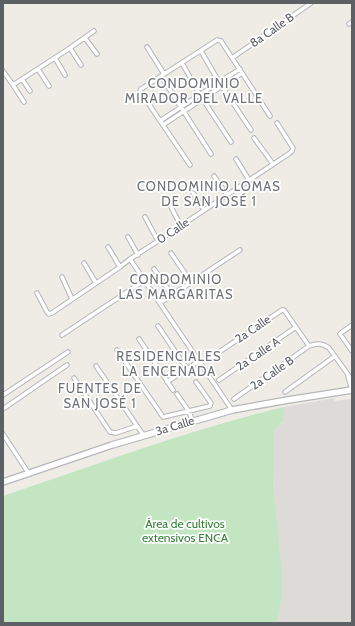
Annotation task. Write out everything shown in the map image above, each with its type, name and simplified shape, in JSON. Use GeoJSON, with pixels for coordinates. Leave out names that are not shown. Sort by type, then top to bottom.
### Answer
{"type":"FeatureCollection","features":[{"type":"Feature","properties":{"kind":"main road","name":"3a Calle"},"geometry":{"type":"LineString","coordinates":[[3,482],[112,446],[232,410],[352,390]]}},
{"type":"Feature","properties":{"kind":"street","name":"8a Calle B"},"geometry":{"type":"LineString","coordinates":[[232,58],[312,3]]}},
{"type":"Feature","properties":{"kind":"street"},"geometry":{"type":"LineString","coordinates":[[13,85],[94,31]]}},
{"type":"Feature","properties":{"kind":"street"},"geometry":{"type":"LineString","coordinates":[[85,38],[97,54]]}},
{"type":"Feature","properties":{"kind":"street"},"geometry":{"type":"LineString","coordinates":[[190,165],[140,91],[217,40],[221,41],[270,116]]}},
{"type":"Feature","properties":{"kind":"street"},"geometry":{"type":"LineString","coordinates":[[147,47],[182,109],[211,154]]}},
{"type":"Feature","properties":{"kind":"street"},"geometry":{"type":"LineString","coordinates":[[70,48],[81,65]]}},
{"type":"Feature","properties":{"kind":"street"},"geometry":{"type":"LineString","coordinates":[[201,51],[219,82],[251,130]]}},
{"type":"Feature","properties":{"kind":"street"},"geometry":{"type":"LineString","coordinates":[[55,58],[65,75]]}},
{"type":"Feature","properties":{"kind":"street"},"geometry":{"type":"LineString","coordinates":[[182,63],[200,95],[231,142]]}},
{"type":"Feature","properties":{"kind":"street"},"geometry":{"type":"LineString","coordinates":[[38,69],[49,86]]}},
{"type":"Feature","properties":{"kind":"street"},"geometry":{"type":"LineString","coordinates":[[3,71],[24,102]]}},
{"type":"Feature","properties":{"kind":"street"},"geometry":{"type":"LineString","coordinates":[[163,125],[200,95],[219,82],[241,71]]}},
{"type":"Feature","properties":{"kind":"street"},"geometry":{"type":"LineString","coordinates":[[160,121],[203,99],[223,86],[241,71]]}},
{"type":"Feature","properties":{"kind":"street"},"geometry":{"type":"LineString","coordinates":[[22,79],[30,91]]}},
{"type":"Feature","properties":{"kind":"street","name":"0 Calle"},"geometry":{"type":"LineString","coordinates":[[37,294],[47,312],[52,314],[130,259],[290,153],[293,148],[277,123]]}},
{"type":"Feature","properties":{"kind":"street"},"geometry":{"type":"LineString","coordinates":[[254,138],[273,164]]}},
{"type":"Feature","properties":{"kind":"street"},"geometry":{"type":"LineString","coordinates":[[236,159],[249,180]]}},
{"type":"Feature","properties":{"kind":"street"},"geometry":{"type":"LineString","coordinates":[[214,176],[228,195]]}},
{"type":"Feature","properties":{"kind":"street"},"geometry":{"type":"LineString","coordinates":[[193,193],[204,210]]}},
{"type":"Feature","properties":{"kind":"street"},"geometry":{"type":"LineString","coordinates":[[171,207],[181,226]]}},
{"type":"Feature","properties":{"kind":"street"},"geometry":{"type":"LineString","coordinates":[[145,217],[158,241]]}},
{"type":"Feature","properties":{"kind":"street"},"geometry":{"type":"LineString","coordinates":[[128,237],[138,255]]}},
{"type":"Feature","properties":{"kind":"street"},"geometry":{"type":"LineString","coordinates":[[108,247],[120,267]]}},
{"type":"Feature","properties":{"kind":"street"},"geometry":{"type":"LineString","coordinates":[[160,303],[240,250]]}},
{"type":"Feature","properties":{"kind":"street"},"geometry":{"type":"LineString","coordinates":[[171,252],[191,282]]}},
{"type":"Feature","properties":{"kind":"street"},"geometry":{"type":"LineString","coordinates":[[130,259],[232,410]]}},
{"type":"Feature","properties":{"kind":"street"},"geometry":{"type":"LineString","coordinates":[[84,263],[96,283]]}},
{"type":"Feature","properties":{"kind":"street"},"geometry":{"type":"LineString","coordinates":[[154,269],[172,295]]}},
{"type":"Feature","properties":{"kind":"street"},"geometry":{"type":"LineString","coordinates":[[62,277],[72,299]]}},
{"type":"Feature","properties":{"kind":"street"},"geometry":{"type":"LineString","coordinates":[[62,335],[145,280]]}},
{"type":"Feature","properties":{"kind":"street","name":"2a Calle"},"geometry":{"type":"LineString","coordinates":[[207,360],[280,310],[284,310],[296,328]]}},
{"type":"Feature","properties":{"kind":"street"},"geometry":{"type":"LineString","coordinates":[[352,325],[340,334],[352,351]]}},
{"type":"Feature","properties":{"kind":"street"},"geometry":{"type":"LineString","coordinates":[[158,326],[187,369]]}},
{"type":"Feature","properties":{"kind":"street"},"geometry":{"type":"LineString","coordinates":[[296,328],[309,346],[320,343],[329,348],[352,380]]}},
{"type":"Feature","properties":{"kind":"street","name":"2a Calle A"},"geometry":{"type":"LineString","coordinates":[[219,380],[296,328]]}},
{"type":"Feature","properties":{"kind":"street"},"geometry":{"type":"LineString","coordinates":[[139,339],[173,390]]}},
{"type":"Feature","properties":{"kind":"street","name":"2a Calle B"},"geometry":{"type":"LineString","coordinates":[[234,399],[309,346]]}},
{"type":"Feature","properties":{"kind":"street"},"geometry":{"type":"LineString","coordinates":[[117,350],[163,417],[210,406],[211,403],[196,382]]}},
{"type":"Feature","properties":{"kind":"street"},"geometry":{"type":"LineString","coordinates":[[3,395],[68,352]]}},
{"type":"Feature","properties":{"kind":"street"},"geometry":{"type":"LineString","coordinates":[[285,392],[335,356]]}},
{"type":"Feature","properties":{"kind":"street"},"geometry":{"type":"LineString","coordinates":[[167,382],[199,361]]}},
{"type":"Feature","properties":{"kind":"street"},"geometry":{"type":"LineString","coordinates":[[3,409],[67,365]]}},
{"type":"Feature","properties":{"kind":"street"},"geometry":{"type":"LineString","coordinates":[[96,366],[144,436]]}},
{"type":"Feature","properties":{"kind":"street"},"geometry":{"type":"LineString","coordinates":[[347,373],[352,390]]}},
{"type":"Feature","properties":{"kind":"street"},"geometry":{"type":"LineString","coordinates":[[74,378],[110,432],[116,433],[137,426]]}},
{"type":"Feature","properties":{"kind":"street"},"geometry":{"type":"LineString","coordinates":[[177,394],[188,410],[193,421]]}},
{"type":"Feature","properties":{"kind":"street"},"geometry":{"type":"LineString","coordinates":[[3,434],[29,474]]}},
{"type":"Feature","properties":{"kind":"shaded area"},"geometry":{"type":"Polygon","coordinates":[[[335,398],[334,401],[352,399],[352,623],[276,623],[281,601],[273,473],[274,432],[283,422],[284,407],[335,398]]]}},
{"type":"Feature","properties":{"kind":"green space","name":"Área de cultivos extensivos ENCA"},"geometry":{"type":"Polygon","coordinates":[[[284,407],[283,422],[274,432],[273,481],[282,580],[281,602],[276,623],[3,623],[3,496],[177,437],[284,407]]]}},
{"type":"Feature","properties":{"kind":"district","name":"CONDOMINIO MIRADOR DEL VALLE"},"geometry":{"type":"Point","coordinates":[194,90]}},
{"type":"Feature","properties":{"kind":"district","name":"CONDOMINIO LOMAS DE SAN JOSÉ 1"},"geometry":{"type":"Point","coordinates":[209,194]}},
{"type":"Feature","properties":{"kind":"district","name":"CONDOMINIO LAS MARGARITAS"},"geometry":{"type":"Point","coordinates":[176,286]}},
{"type":"Feature","properties":{"kind":"district","name":"RESIDENCIALES LA ENCENADA"},"geometry":{"type":"Point","coordinates":[169,364]}},
{"type":"Feature","properties":{"kind":"district","name":"FUENTES DE SAN JOSÉ 1"},"geometry":{"type":"Point","coordinates":[100,396]}}]}
